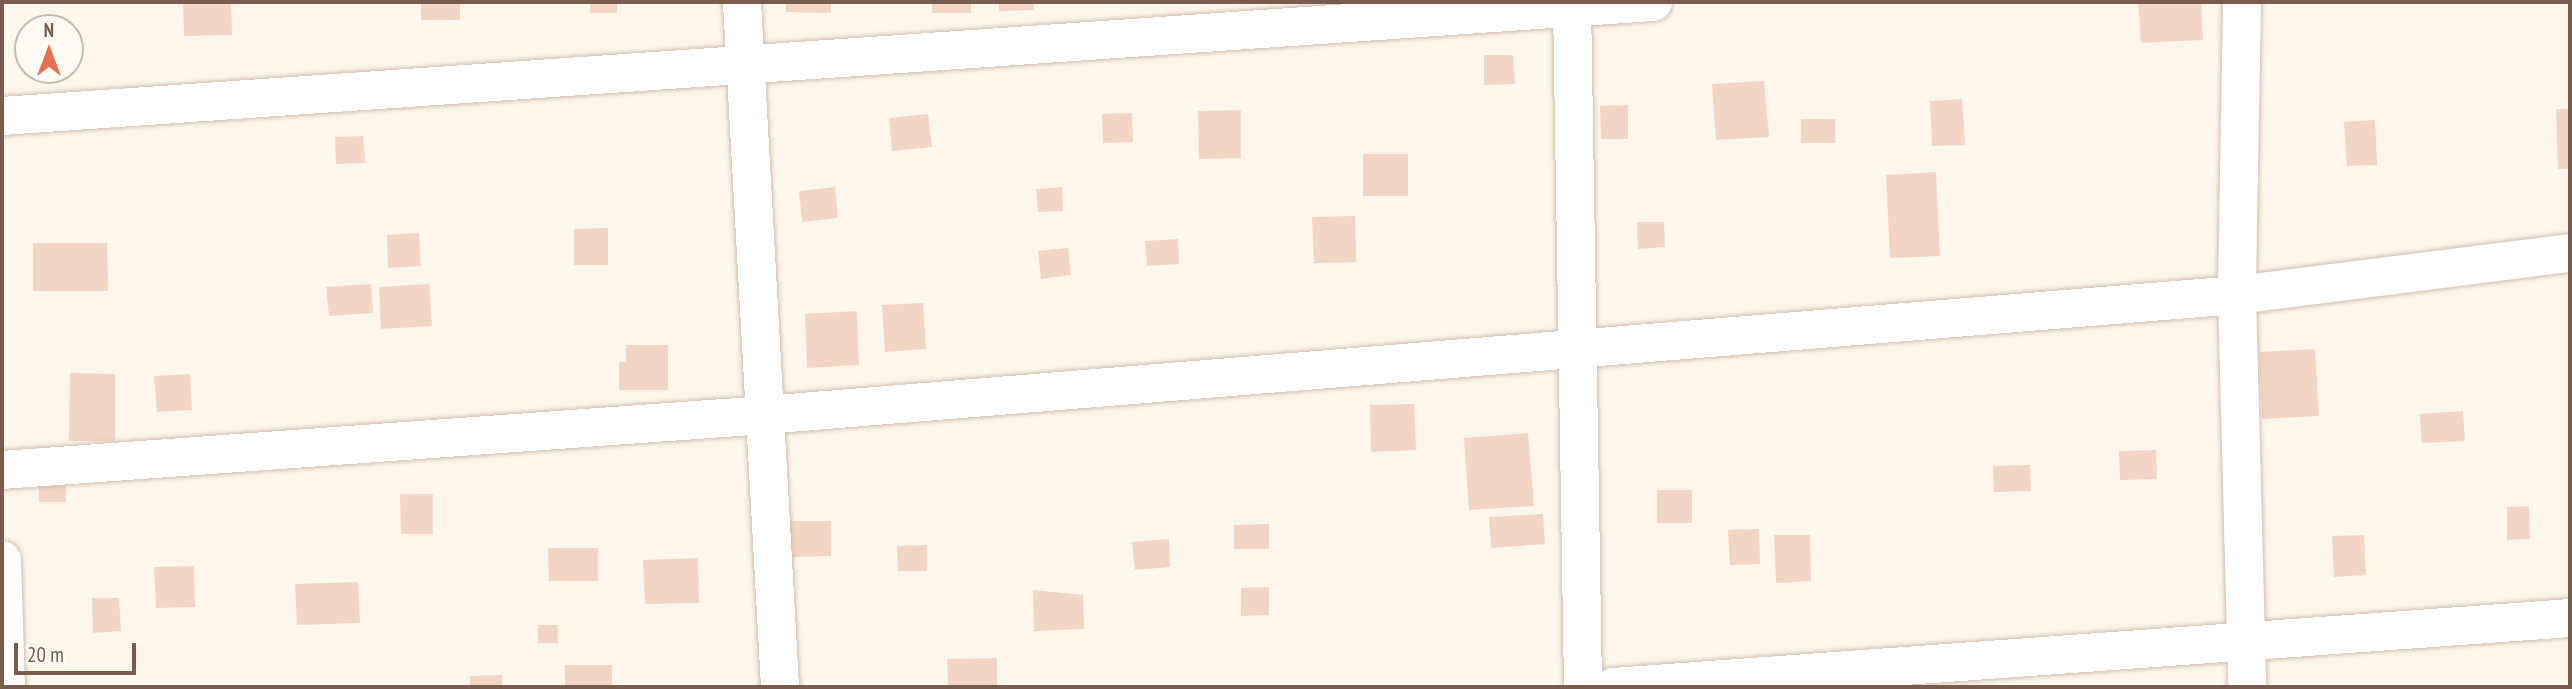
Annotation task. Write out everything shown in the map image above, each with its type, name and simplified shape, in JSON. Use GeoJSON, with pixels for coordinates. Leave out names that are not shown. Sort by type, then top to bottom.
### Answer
{"type":"FeatureCollection","features":[{"type":"Feature","properties":{"kind":"street"},"geometry":{"type":"LineString","coordinates":[[742,2],[780,687]]}},
{"type":"Feature","properties":{"kind":"street"},"geometry":{"type":"LineString","coordinates":[[2,116],[1653,2]]}},
{"type":"Feature","properties":{"kind":"street"},"geometry":{"type":"LineString","coordinates":[[2242,2],[2237,295],[2247,687]]}},
{"type":"Feature","properties":{"kind":"street"},"geometry":{"type":"LineString","coordinates":[[1572,6],[1583,687]]}},
{"type":"Feature","properties":{"kind":"street"},"geometry":{"type":"LineString","coordinates":[[2,470],[765,415],[2237,295],[2570,253]]}},
{"type":"Feature","properties":{"kind":"street"},"geometry":{"type":"LineString","coordinates":[[2,560],[6,687]]}},
{"type":"Feature","properties":{"kind":"street"},"geometry":{"type":"LineString","coordinates":[[1613,687],[2246,638],[2570,618]]}},
{"type":"Feature","properties":{"kind":"building"},"geometry":{"type":"Polygon","coordinates":[[[183,2],[231,2],[232,35],[184,36],[183,2]]]}},
{"type":"Feature","properties":{"kind":"building"},"geometry":{"type":"Polygon","coordinates":[[[421,2],[460,2],[460,20],[421,20],[421,2]]]}},
{"type":"Feature","properties":{"kind":"building"},"geometry":{"type":"Polygon","coordinates":[[[590,2],[617,2],[617,13],[590,13],[590,2]]]}},
{"type":"Feature","properties":{"kind":"building"},"geometry":{"type":"Polygon","coordinates":[[[786,2],[831,2],[831,13],[786,12],[786,2]]]}},
{"type":"Feature","properties":{"kind":"building"},"geometry":{"type":"Polygon","coordinates":[[[932,2],[971,2],[971,13],[932,13],[932,2]]]}},
{"type":"Feature","properties":{"kind":"building"},"geometry":{"type":"Polygon","coordinates":[[[999,2],[1034,2],[1034,10],[999,11],[999,2]]]}},
{"type":"Feature","properties":{"kind":"building"},"geometry":{"type":"Polygon","coordinates":[[[2138,2],[2201,2],[2203,40],[2141,43],[2138,2]]]}},
{"type":"Feature","properties":{"kind":"building"},"geometry":{"type":"Polygon","coordinates":[[[1484,55],[1513,55],[1515,84],[1484,85],[1484,55]]]}},
{"type":"Feature","properties":{"kind":"building"},"geometry":{"type":"Polygon","coordinates":[[[1764,81],[1769,137],[1716,140],[1712,84],[1764,81]]]}},
{"type":"Feature","properties":{"kind":"building"},"geometry":{"type":"Polygon","coordinates":[[[1962,99],[1965,145],[1932,146],[1930,101],[1962,99]]]}},
{"type":"Feature","properties":{"kind":"building"},"geometry":{"type":"Polygon","coordinates":[[[1628,105],[1628,139],[1601,139],[1600,106],[1628,105]]]}},
{"type":"Feature","properties":{"kind":"building"},"geometry":{"type":"Polygon","coordinates":[[[2556,109],[2570,109],[2570,169],[2558,169],[2556,109]]]}},
{"type":"Feature","properties":{"kind":"building"},"geometry":{"type":"Polygon","coordinates":[[[1241,110],[1241,158],[1199,159],[1198,111],[1241,110]]]}},
{"type":"Feature","properties":{"kind":"building"},"geometry":{"type":"Polygon","coordinates":[[[1132,113],[1133,142],[1103,143],[1102,114],[1132,113]]]}},
{"type":"Feature","properties":{"kind":"building"},"geometry":{"type":"Polygon","coordinates":[[[928,114],[932,147],[892,151],[889,118],[928,114]]]}},
{"type":"Feature","properties":{"kind":"building"},"geometry":{"type":"Polygon","coordinates":[[[1801,119],[1835,119],[1835,143],[1801,143],[1801,119]]]}},
{"type":"Feature","properties":{"kind":"building"},"geometry":{"type":"Polygon","coordinates":[[[2375,120],[2377,165],[2347,166],[2344,122],[2375,120]]]}},
{"type":"Feature","properties":{"kind":"building"},"geometry":{"type":"Polygon","coordinates":[[[363,136],[365,163],[336,164],[335,137],[363,136]]]}},
{"type":"Feature","properties":{"kind":"building"},"geometry":{"type":"Polygon","coordinates":[[[1363,154],[1408,154],[1408,196],[1363,196],[1363,154]]]}},
{"type":"Feature","properties":{"kind":"building"},"geometry":{"type":"Polygon","coordinates":[[[1936,172],[1940,256],[1890,258],[1886,175],[1936,172]]]}},
{"type":"Feature","properties":{"kind":"building"},"geometry":{"type":"Polygon","coordinates":[[[835,187],[838,218],[802,222],[799,191],[835,187]]]}},
{"type":"Feature","properties":{"kind":"building"},"geometry":{"type":"Polygon","coordinates":[[[1062,187],[1063,211],[1038,212],[1036,189],[1062,187]]]}},
{"type":"Feature","properties":{"kind":"building"},"geometry":{"type":"Polygon","coordinates":[[[1355,216],[1356,262],[1314,263],[1312,217],[1355,216]]]}},
{"type":"Feature","properties":{"kind":"building"},"geometry":{"type":"Polygon","coordinates":[[[1637,222],[1664,222],[1665,247],[1638,249],[1637,222]]]}},
{"type":"Feature","properties":{"kind":"building"},"geometry":{"type":"Polygon","coordinates":[[[608,228],[608,265],[574,265],[574,229],[608,228]]]}},
{"type":"Feature","properties":{"kind":"building"},"geometry":{"type":"Polygon","coordinates":[[[419,233],[421,266],[388,268],[387,235],[419,233]]]}},
{"type":"Feature","properties":{"kind":"building"},"geometry":{"type":"Polygon","coordinates":[[[1178,239],[1179,264],[1147,266],[1145,241],[1178,239]]]}},
{"type":"Feature","properties":{"kind":"building"},"geometry":{"type":"Polygon","coordinates":[[[33,243],[107,243],[108,291],[33,291],[33,243]]]}},
{"type":"Feature","properties":{"kind":"building"},"geometry":{"type":"Polygon","coordinates":[[[1068,248],[1071,275],[1041,279],[1038,251],[1068,248]]]}},
{"type":"Feature","properties":{"kind":"building"},"geometry":{"type":"Polygon","coordinates":[[[371,284],[373,313],[329,316],[326,287],[371,284]]]}},
{"type":"Feature","properties":{"kind":"building"},"geometry":{"type":"Polygon","coordinates":[[[429,284],[432,326],[381,329],[379,287],[429,284]]]}},
{"type":"Feature","properties":{"kind":"building"},"geometry":{"type":"Polygon","coordinates":[[[923,303],[926,349],[885,352],[882,305],[923,303]]]}},
{"type":"Feature","properties":{"kind":"building"},"geometry":{"type":"Polygon","coordinates":[[[857,311],[859,365],[807,368],[805,314],[857,311]]]}},
{"type":"Feature","properties":{"kind":"building"},"geometry":{"type":"Polygon","coordinates":[[[626,345],[668,345],[668,390],[619,390],[619,362],[626,362],[626,345]]]}},
{"type":"Feature","properties":{"kind":"building"},"geometry":{"type":"Polygon","coordinates":[[[2315,349],[2319,416],[2262,419],[2259,352],[2315,349]]]}},
{"type":"Feature","properties":{"kind":"building"},"geometry":{"type":"Polygon","coordinates":[[[70,373],[115,374],[115,441],[69,441],[70,373]]]}},
{"type":"Feature","properties":{"kind":"building"},"geometry":{"type":"Polygon","coordinates":[[[190,374],[192,410],[157,412],[154,376],[190,374]]]}},
{"type":"Feature","properties":{"kind":"building"},"geometry":{"type":"Polygon","coordinates":[[[1414,404],[1416,450],[1371,452],[1370,405],[1414,404]]]}},
{"type":"Feature","properties":{"kind":"building"},"geometry":{"type":"Polygon","coordinates":[[[2463,411],[2465,441],[2422,443],[2420,414],[2463,411]]]}},
{"type":"Feature","properties":{"kind":"building"},"geometry":{"type":"Polygon","coordinates":[[[1528,433],[1534,506],[1469,510],[1464,438],[1528,433]]]}},
{"type":"Feature","properties":{"kind":"building"},"geometry":{"type":"Polygon","coordinates":[[[2156,450],[2157,479],[2120,480],[2119,451],[2156,450]]]}},
{"type":"Feature","properties":{"kind":"building"},"geometry":{"type":"Polygon","coordinates":[[[2030,465],[2031,491],[1994,492],[1993,466],[2030,465]]]}},
{"type":"Feature","properties":{"kind":"building"},"geometry":{"type":"Polygon","coordinates":[[[39,477],[66,477],[66,502],[39,502],[39,477]]]}},
{"type":"Feature","properties":{"kind":"building"},"geometry":{"type":"Polygon","coordinates":[[[1657,490],[1692,490],[1692,523],[1657,523],[1657,490]]]}},
{"type":"Feature","properties":{"kind":"building"},"geometry":{"type":"Polygon","coordinates":[[[400,494],[433,494],[433,534],[401,534],[400,494]]]}},
{"type":"Feature","properties":{"kind":"building"},"geometry":{"type":"Polygon","coordinates":[[[2529,506],[2530,539],[2507,540],[2507,507],[2529,506]]]}},
{"type":"Feature","properties":{"kind":"building"},"geometry":{"type":"Polygon","coordinates":[[[1543,514],[1545,544],[1491,548],[1489,517],[1543,514]]]}},
{"type":"Feature","properties":{"kind":"building"},"geometry":{"type":"Polygon","coordinates":[[[790,521],[831,521],[831,556],[790,557],[790,521]]]}},
{"type":"Feature","properties":{"kind":"building"},"geometry":{"type":"Polygon","coordinates":[[[1269,524],[1269,549],[1234,549],[1234,525],[1269,524]]]}},
{"type":"Feature","properties":{"kind":"building"},"geometry":{"type":"Polygon","coordinates":[[[1759,529],[1760,564],[1730,565],[1728,530],[1759,529]]]}},
{"type":"Feature","properties":{"kind":"building"},"geometry":{"type":"Polygon","coordinates":[[[1774,535],[1810,535],[1811,581],[1776,583],[1774,535]]]}},
{"type":"Feature","properties":{"kind":"building"},"geometry":{"type":"Polygon","coordinates":[[[2364,535],[2366,575],[2334,577],[2332,536],[2364,535]]]}},
{"type":"Feature","properties":{"kind":"building"},"geometry":{"type":"Polygon","coordinates":[[[1169,539],[1170,567],[1135,570],[1132,542],[1169,539]]]}},
{"type":"Feature","properties":{"kind":"building"},"geometry":{"type":"Polygon","coordinates":[[[927,545],[927,571],[898,571],[897,546],[927,545]]]}},
{"type":"Feature","properties":{"kind":"building"},"geometry":{"type":"Polygon","coordinates":[[[548,548],[598,548],[598,581],[549,581],[548,548]]]}},
{"type":"Feature","properties":{"kind":"building"},"geometry":{"type":"Polygon","coordinates":[[[698,558],[699,603],[645,604],[643,560],[698,558]]]}},
{"type":"Feature","properties":{"kind":"building"},"geometry":{"type":"Polygon","coordinates":[[[194,566],[195,607],[156,608],[154,567],[194,566]]]}},
{"type":"Feature","properties":{"kind":"building"},"geometry":{"type":"Polygon","coordinates":[[[358,582],[360,623],[297,625],[295,584],[358,582]]]}},
{"type":"Feature","properties":{"kind":"building"},"geometry":{"type":"Polygon","coordinates":[[[1269,587],[1269,615],[1241,616],[1241,588],[1269,587]]]}},
{"type":"Feature","properties":{"kind":"building"},"geometry":{"type":"Polygon","coordinates":[[[1033,590],[1083,595],[1084,629],[1034,631],[1033,590]]]}},
{"type":"Feature","properties":{"kind":"building"},"geometry":{"type":"Polygon","coordinates":[[[92,598],[119,598],[121,631],[93,633],[92,598]]]}},
{"type":"Feature","properties":{"kind":"building"},"geometry":{"type":"Polygon","coordinates":[[[538,625],[558,625],[558,643],[538,643],[538,625]]]}},
{"type":"Feature","properties":{"kind":"building"},"geometry":{"type":"Polygon","coordinates":[[[997,658],[997,687],[948,687],[947,659],[997,658]]]}},
{"type":"Feature","properties":{"kind":"building"},"geometry":{"type":"Polygon","coordinates":[[[565,665],[612,665],[612,687],[565,687],[565,665]]]}},
{"type":"Feature","properties":{"kind":"building"},"geometry":{"type":"Polygon","coordinates":[[[502,675],[502,687],[470,687],[470,676],[502,675]]]}}]}
